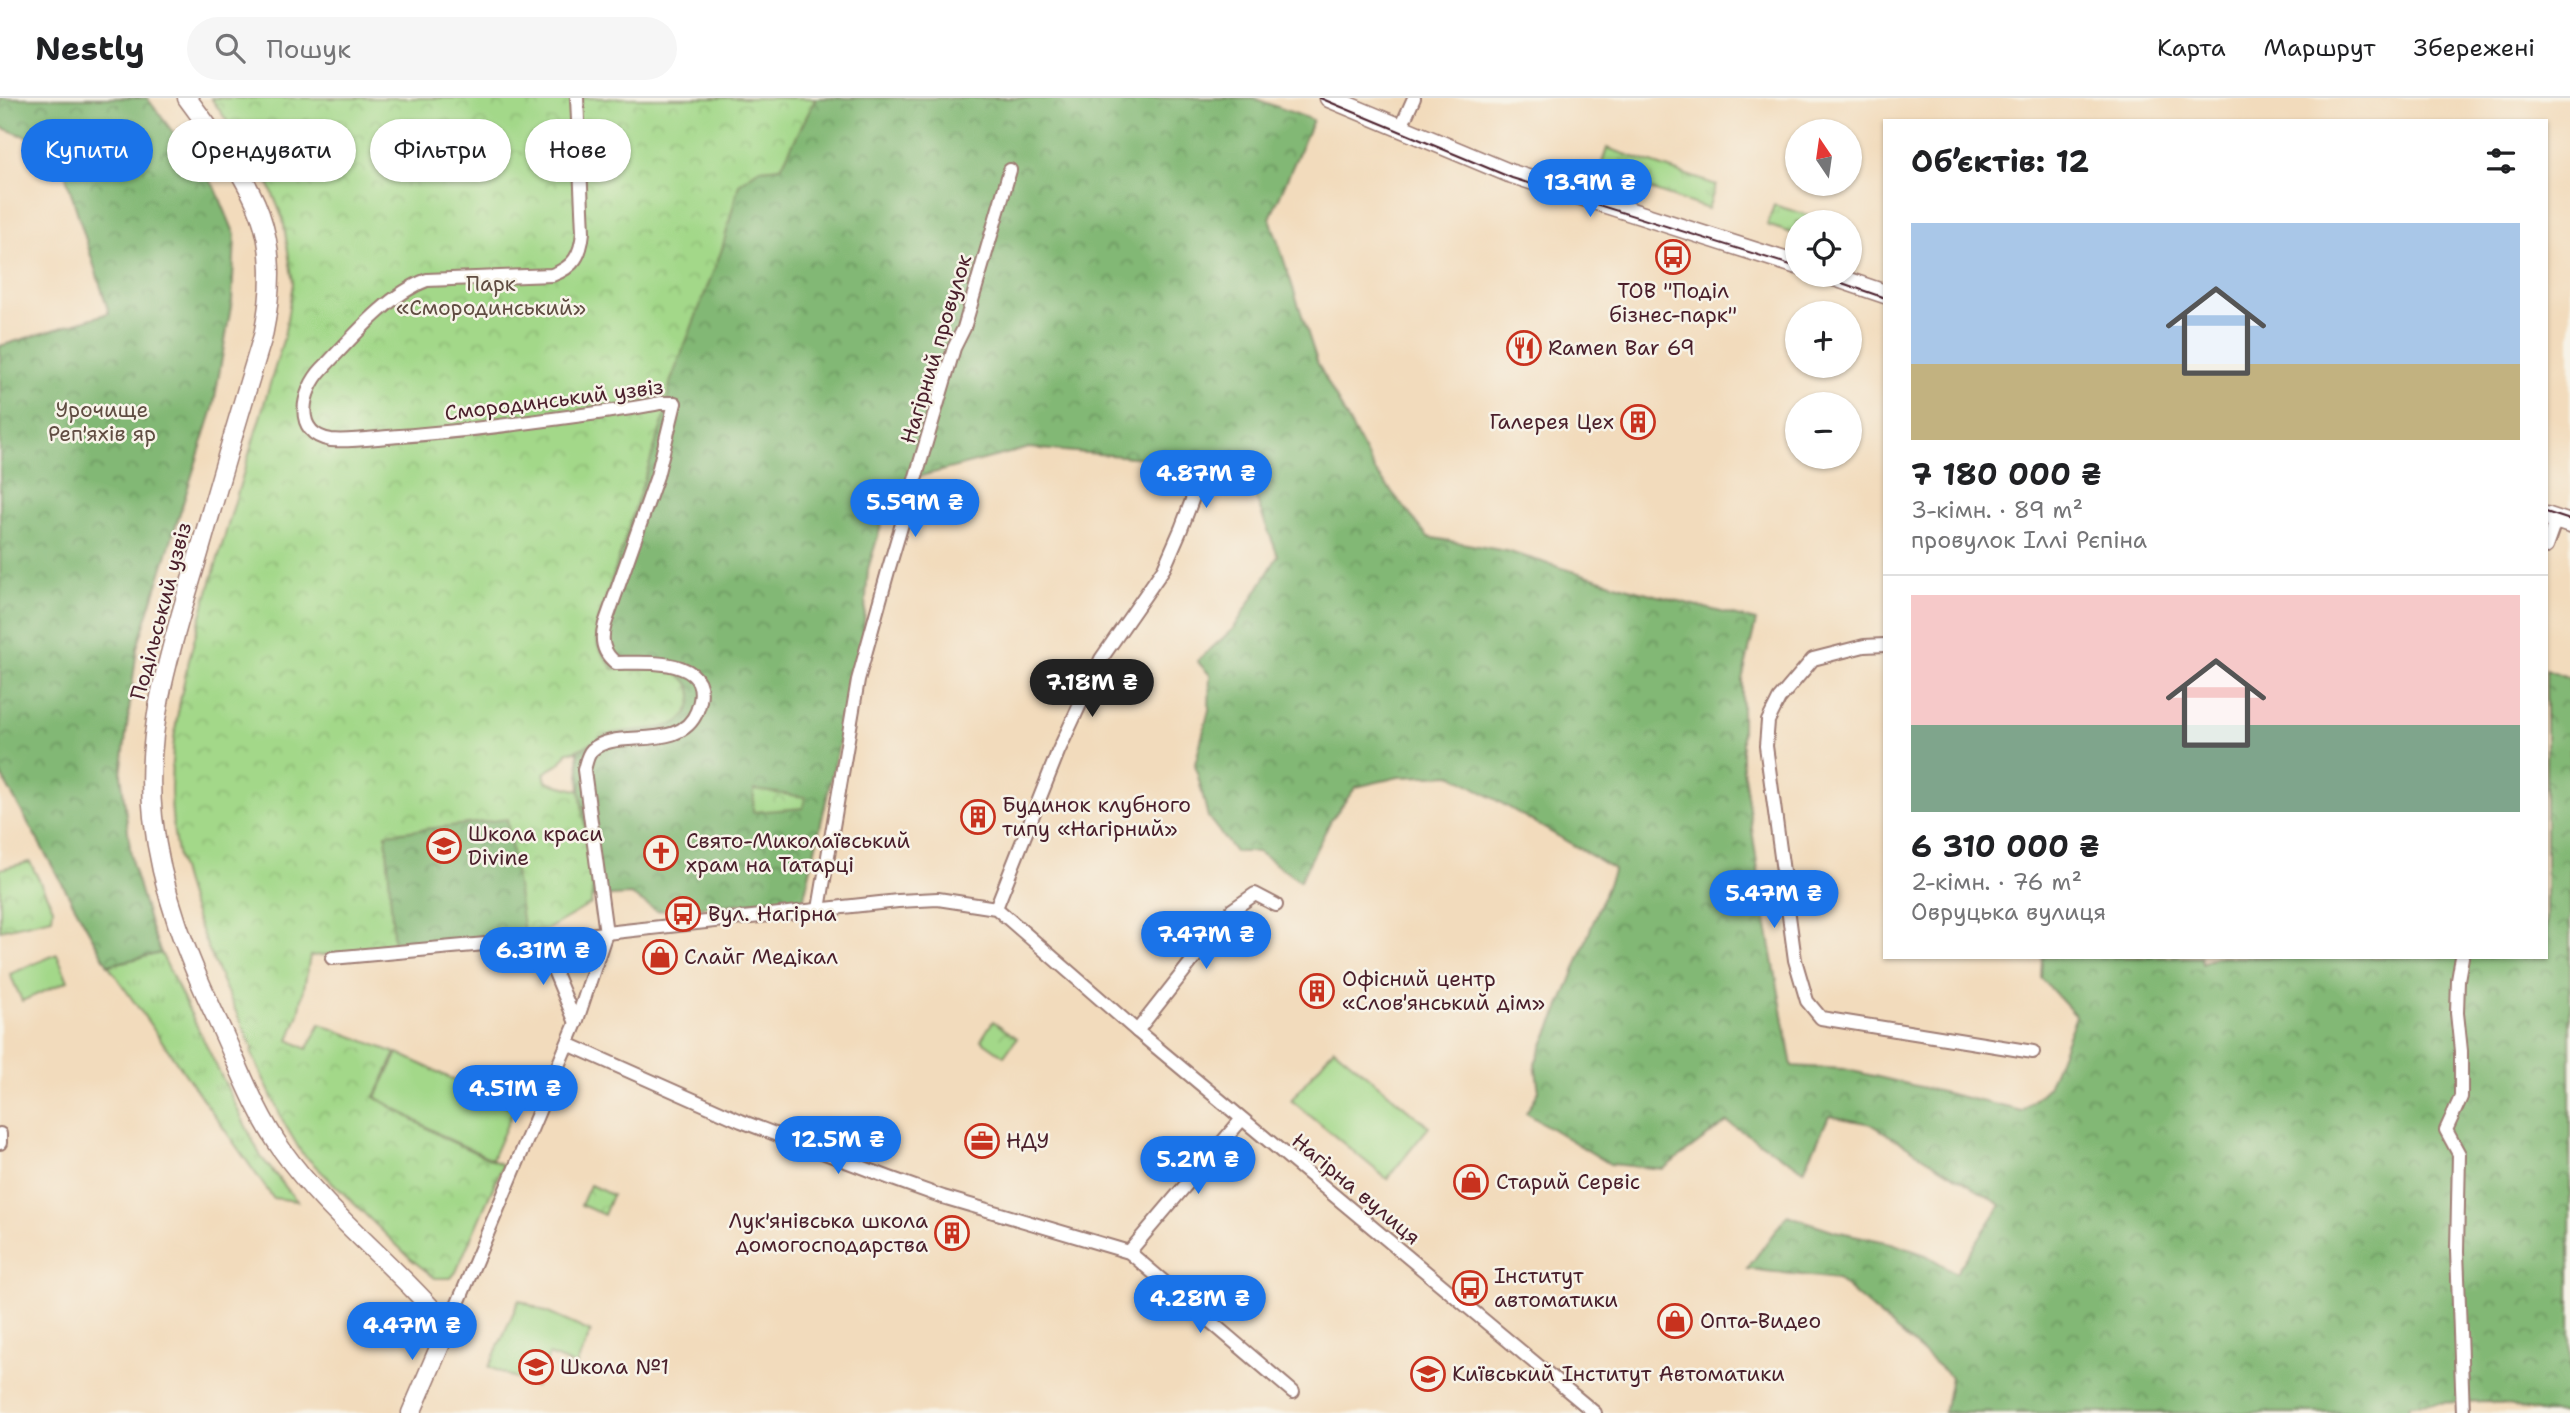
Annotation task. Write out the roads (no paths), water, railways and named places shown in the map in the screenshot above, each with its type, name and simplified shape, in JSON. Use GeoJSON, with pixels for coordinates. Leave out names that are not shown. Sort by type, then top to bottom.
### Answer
{"type":"FeatureCollection","features":[{"type":"Feature","properties":{"kind":"street","name":"Подільський узвіз"},"geometry":{"type":"LineString","coordinates":[[187,98],[239,169],[255,197],[266,231],[271,264],[270,299],[263,335],[169,655],[156,714],[151,771],[152,814],[158,859],[178,930],[212,1010],[263,1118],[280,1147],[322,1198],[419,1293],[447,1327]]}},
{"type":"Feature","properties":{"kind":"street","name":"Смородинський узвіз"},"geometry":{"type":"LineString","coordinates":[[577,98],[583,232],[582,247],[576,261],[565,271],[552,275],[427,280],[410,286],[372,319],[314,377],[303,407],[306,423],[316,435],[332,440],[519,424],[675,403],[657,476],[605,625],[602,643],[608,657],[616,663],[654,662],[679,666],[693,675],[702,700],[695,717],[680,730],[661,737],[606,742],[592,749],[587,758],[584,770],[606,933]]}},
{"type":"Feature","properties":{"kind":"street"},"geometry":{"type":"LineString","coordinates":[[1329,98],[1509,173],[1785,261]]}},
{"type":"Feature","properties":{"kind":"street"},"geometry":{"type":"LineString","coordinates":[[1401,127],[1414,98]]}},
{"type":"Feature","properties":{"kind":"street","name":"Нагірний провулок"},"geometry":{"type":"LineString","coordinates":[[819,909],[858,680],[954,348],[964,328],[1010,170]]}},
{"type":"Feature","properties":{"kind":"street"},"geometry":{"type":"LineString","coordinates":[[1862,286],[1883,293]]}},
{"type":"Feature","properties":{"kind":"street"},"geometry":{"type":"LineString","coordinates":[[332,958],[938,899],[996,908],[1058,752],[1101,659],[1164,568],[1200,479]]}},
{"type":"Feature","properties":{"kind":"street"},"geometry":{"type":"LineString","coordinates":[[2548,542],[2558,520]]}},
{"type":"Feature","properties":{"kind":"street"},"geometry":{"type":"LineString","coordinates":[[1883,645],[1864,646],[1813,659],[1779,699],[1768,721],[1766,746],[1795,960],[1807,1001],[1821,1018],[2033,1052]]}},
{"type":"Feature","properties":{"kind":"street"},"geometry":{"type":"LineString","coordinates":[[1137,1031],[1232,910],[1255,894],[1276,905]]}},
{"type":"Feature","properties":{"kind":"street","name":"Нагірна вулиця"},"geometry":{"type":"LineString","coordinates":[[996,908],[1241,1119],[1595,1413]]}},
{"type":"Feature","properties":{"kind":"street"},"geometry":{"type":"LineString","coordinates":[[411,1413],[568,1044],[606,933]]}},
{"type":"Feature","properties":{"kind":"street"},"geometry":{"type":"LineString","coordinates":[[540,937],[576,1023]]}},
{"type":"Feature","properties":{"kind":"street"},"geometry":{"type":"LineString","coordinates":[[2462,959],[2457,1013],[2461,1051],[2461,1097],[2446,1130],[2459,1154],[2457,1251],[2463,1413]]}},
{"type":"Feature","properties":{"kind":"street"},"geometry":{"type":"LineString","coordinates":[[568,1044],[741,1121],[890,1178],[943,1197],[1129,1252],[1293,1392]]}},
{"type":"Feature","properties":{"kind":"street"},"geometry":{"type":"LineString","coordinates":[[1129,1252],[1241,1119]]}},
{"type":"Feature","properties":{"kind":"street"},"geometry":{"type":"LineString","coordinates":[[0,1134],[0,1143]]}},
{"type":"Feature","properties":{"kind":"tram line"},"geometry":{"type":"LineString","coordinates":[[1320,98],[1512,178],[1785,263]]}},
{"type":"Feature","properties":{"kind":"tram line"},"geometry":{"type":"LineString","coordinates":[[1853,287],[1883,297]]}},
{"type":"Feature","properties":{"kind":"tram line"},"geometry":{"type":"LineString","coordinates":[[2548,513],[2570,520]]}},
{"type":"Feature","properties":{"kind":"place","name":"ТОВ \"Поділ бізнес-парк\""},"geometry":{"type":"Point","coordinates":[1673,257]}},
{"type":"Feature","properties":{"kind":"place","name":"Ramen Bar 69"},"geometry":{"type":"Point","coordinates":[1524,348]}},
{"type":"Feature","properties":{"kind":"place","name":"Галерея Цех"},"geometry":{"type":"Point","coordinates":[1638,422]}},
{"type":"Feature","properties":{"kind":"place","name":"Будинок клубного типу «Нагірний»"},"geometry":{"type":"Point","coordinates":[978,817]}},
{"type":"Feature","properties":{"kind":"place","name":"Школа краси Divine"},"geometry":{"type":"Point","coordinates":[444,846]}},
{"type":"Feature","properties":{"kind":"place","name":"Свято-Миколаївський храм на Татарці"},"geometry":{"type":"Point","coordinates":[661,853]}},
{"type":"Feature","properties":{"kind":"place","name":"Вул. Нагірна"},"geometry":{"type":"Point","coordinates":[683,914]}},
{"type":"Feature","properties":{"kind":"place","name":"Слайг Медікал"},"geometry":{"type":"Point","coordinates":[660,957]}},
{"type":"Feature","properties":{"kind":"place","name":"Офісний центр «Слов'янський дім»"},"geometry":{"type":"Point","coordinates":[1317,991]}},
{"type":"Feature","properties":{"kind":"place","name":"НДУ"},"geometry":{"type":"Point","coordinates":[982,1141]}},
{"type":"Feature","properties":{"kind":"place","name":"Старий Сервіс"},"geometry":{"type":"Point","coordinates":[1471,1182]}},
{"type":"Feature","properties":{"kind":"place","name":"Лук'янівська школа домогосподарства"},"geometry":{"type":"Point","coordinates":[952,1233]}},
{"type":"Feature","properties":{"kind":"place","name":"Інститут автоматики"},"geometry":{"type":"Point","coordinates":[1470,1288]}},
{"type":"Feature","properties":{"kind":"place","name":"Опта-Видео"},"geometry":{"type":"Point","coordinates":[1675,1321]}},
{"type":"Feature","properties":{"kind":"place","name":"Школа №1"},"geometry":{"type":"Point","coordinates":[536,1367]}},
{"type":"Feature","properties":{"kind":"place","name":"Київський Інститут Автоматики"},"geometry":{"type":"Point","coordinates":[1428,1374]}},
{"type":"Feature","properties":{"kind":"park label","name":"Парк «Смородинський»"},"geometry":{"type":"Point","coordinates":[491,296]}},
{"type":"Feature","properties":{"kind":"park label","name":"Урочище Реп'яхів яр"},"geometry":{"type":"Point","coordinates":[102,422]}}]}
